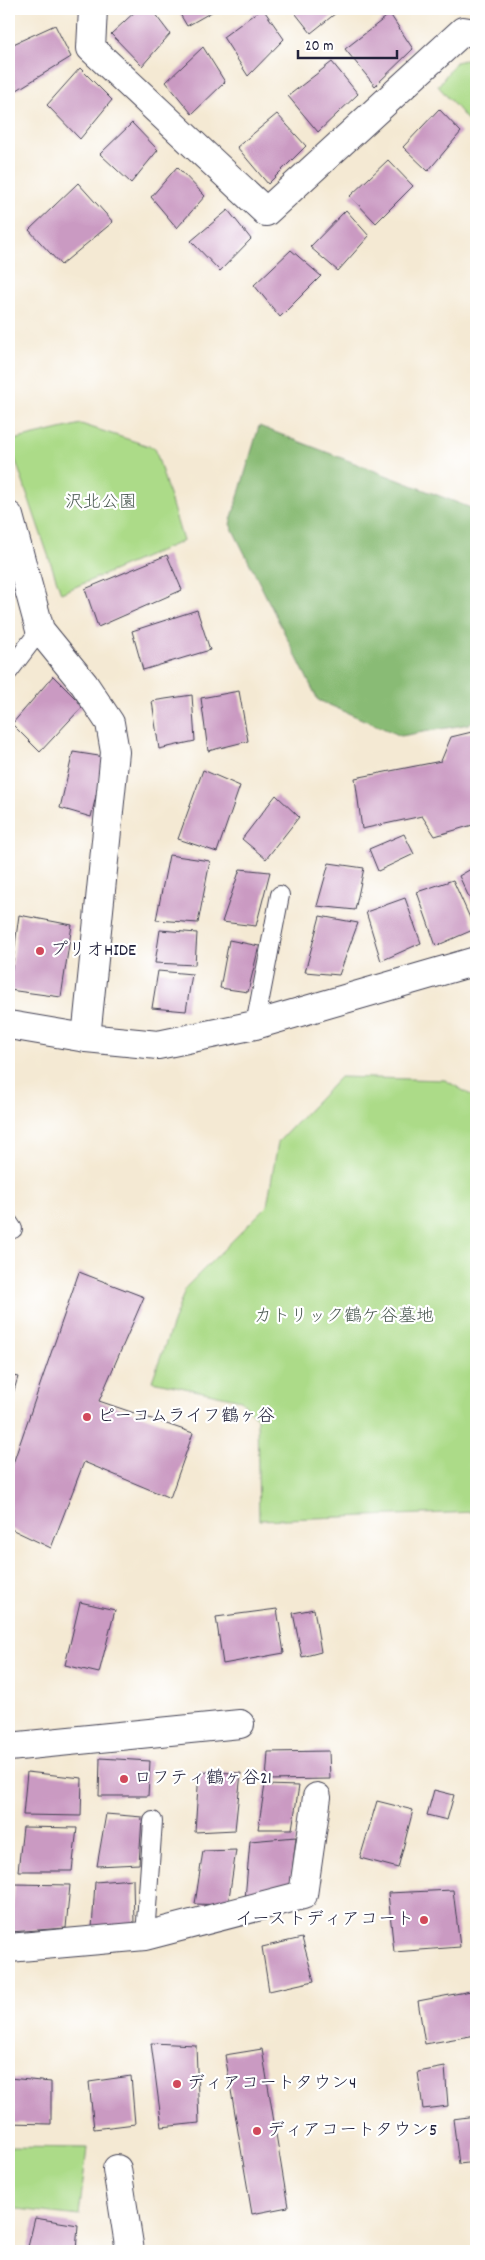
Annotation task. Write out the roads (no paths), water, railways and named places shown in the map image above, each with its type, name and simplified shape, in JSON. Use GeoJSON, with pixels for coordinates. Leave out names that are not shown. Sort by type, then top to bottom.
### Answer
{"type":"FeatureCollection","features":[{"type":"Feature","properties":{"kind":"street"},"geometry":{"type":"LineString","coordinates":[[93,9],[91,48],[266,212],[463,31],[476,33]]}},
{"type":"Feature","properties":{"kind":"street"},"geometry":{"type":"LineString","coordinates":[[9,516],[40,630],[84,684],[110,724],[115,752],[86,1038]]}},
{"type":"Feature","properties":{"kind":"street"},"geometry":{"type":"LineString","coordinates":[[9,1025],[86,1038],[158,1045],[255,1025],[476,961]]}},
{"type":"Feature","properties":{"kind":"street"},"geometry":{"type":"LineString","coordinates":[[9,1747],[240,1724]]}},
{"type":"Feature","properties":{"kind":"street"},"geometry":{"type":"LineString","coordinates":[[9,1948],[145,1936],[303,1895],[317,1797]]}},
{"type":"Feature","properties":{"kind":"street"},"geometry":{"type":"LineString","coordinates":[[117,2169],[130,2251]]}},
{"type":"Feature","properties":{"kind":"lane"},"geometry":{"type":"LineString","coordinates":[[9,670],[40,630]]}},
{"type":"Feature","properties":{"kind":"lane"},"geometry":{"type":"LineString","coordinates":[[255,1025],[280,895]]}},
{"type":"Feature","properties":{"kind":"lane"},"geometry":{"type":"LineString","coordinates":[[145,1936],[153,1821]]}},
{"type":"Feature","properties":{"kind":"place","name":"プリオHIDE"},"geometry":{"type":"Point","coordinates":[40,951]}},
{"type":"Feature","properties":{"kind":"place","name":"ピーコムライフ鶴ヶ谷"},"geometry":{"type":"Point","coordinates":[87,1417]}},
{"type":"Feature","properties":{"kind":"place","name":"ロフティ鶴ヶ谷21"},"geometry":{"type":"Point","coordinates":[124,1779]}},
{"type":"Feature","properties":{"kind":"place","name":"イーストディアコート"},"geometry":{"type":"Point","coordinates":[424,1920]}},
{"type":"Feature","properties":{"kind":"place","name":"ディアコートタウン4"},"geometry":{"type":"Point","coordinates":[177,2084]}},
{"type":"Feature","properties":{"kind":"place","name":"ディアコートタウン5"},"geometry":{"type":"Point","coordinates":[257,2131]}},
{"type":"Feature","properties":{"kind":"park label","name":"沢北公園"},"geometry":{"type":"Point","coordinates":[101,503]}},
{"type":"Feature","properties":{"kind":"park label","name":"カトリック鶴ケ谷墓地"},"geometry":{"type":"Point","coordinates":[344,1317]}}]}
